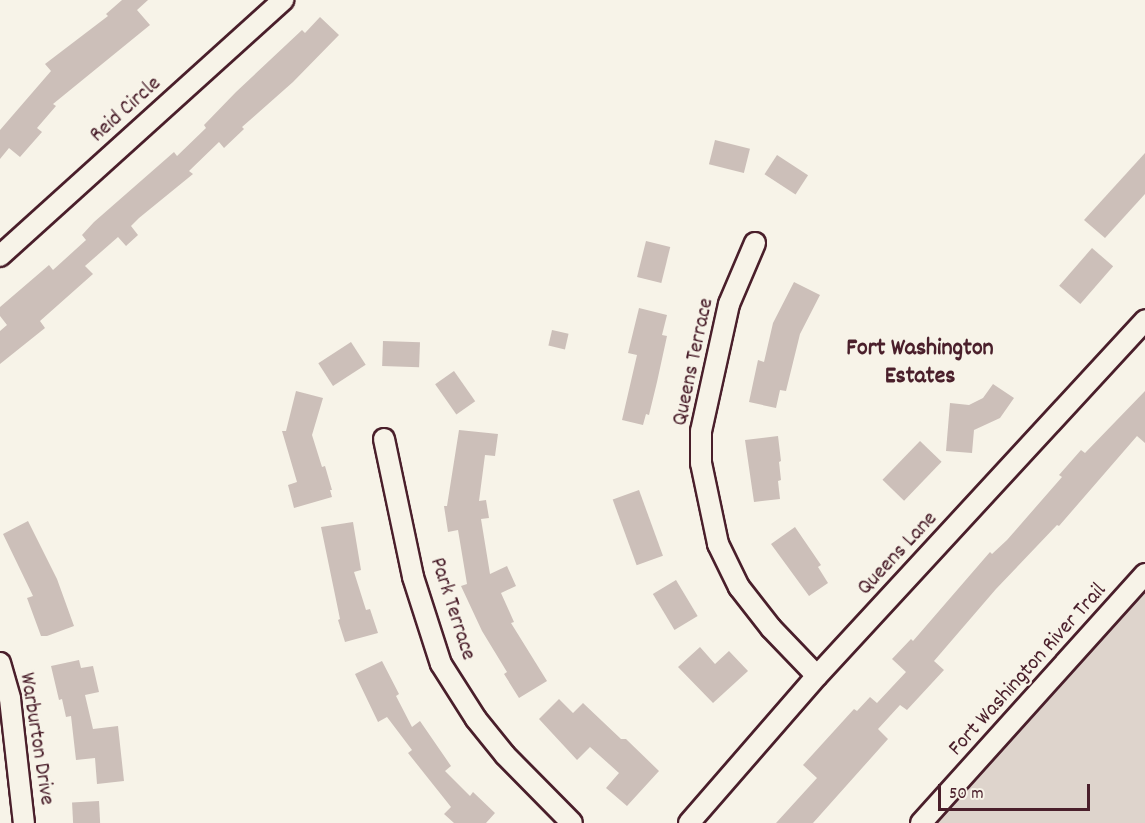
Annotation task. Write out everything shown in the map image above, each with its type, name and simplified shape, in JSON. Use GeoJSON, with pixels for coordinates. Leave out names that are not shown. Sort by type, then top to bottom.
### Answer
{"type":"FeatureCollection","features":[{"type":"Feature","properties":{"kind":"street","name":"Reid Circle"},"geometry":{"type":"LineString","coordinates":[[0,256],[283,0]]}},
{"type":"Feature","properties":{"kind":"street","name":"Queens Terrace"},"geometry":{"type":"LineString","coordinates":[[755,243],[729,304],[700,431],[701,463],[718,544],[739,587],[771,628],[817,676]]}},
{"type":"Feature","properties":{"kind":"street","name":"Queens Lane"},"geometry":{"type":"LineString","coordinates":[[689,823],[817,676],[1145,320]]}},
{"type":"Feature","properties":{"kind":"street","name":"Park Terrace"},"geometry":{"type":"LineString","coordinates":[[384,440],[413,577],[441,664],[476,719],[505,755],[572,823]]}},
{"type":"Feature","properties":{"kind":"street","name":"Fort Washington River Trail"},"geometry":{"type":"LineString","coordinates":[[921,823],[1145,574]]}},
{"type":"Feature","properties":{"kind":"street","name":"Warburton Drive"},"geometry":{"type":"LineString","coordinates":[[0,663],[10,699],[24,823]]}},
{"type":"Feature","properties":{"kind":"shaded area"},"geometry":{"type":"Polygon","coordinates":[[[1145,562],[1145,823],[909,823],[1145,562]]]}},
{"type":"Feature","properties":{"kind":"building"},"geometry":{"type":"Polygon","coordinates":[[[122,0],[148,0],[137,10],[150,25],[53,104],[56,106],[37,128],[42,132],[20,157],[9,148],[0,159],[0,130],[51,71],[45,64],[108,16],[106,14],[122,0]]]}},
{"type":"Feature","properties":{"kind":"building"},"geometry":{"type":"Polygon","coordinates":[[[320,17],[339,35],[293,82],[242,127],[244,129],[224,148],[219,142],[189,171],[193,174],[139,218],[131,226],[138,235],[126,246],[118,237],[85,266],[93,274],[40,321],[45,328],[0,364],[0,331],[7,325],[0,316],[0,307],[49,265],[53,270],[86,240],[82,235],[94,222],[174,152],[177,156],[206,128],[204,125],[236,92],[302,30],[305,33],[320,17]]]}},
{"type":"Feature","properties":{"kind":"building"},"geometry":{"type":"Polygon","coordinates":[[[715,140],[750,149],[744,173],[709,164],[715,140]]]}},
{"type":"Feature","properties":{"kind":"building"},"geometry":{"type":"Polygon","coordinates":[[[1145,153],[1145,194],[1105,238],[1084,220],[1145,153]]]}},
{"type":"Feature","properties":{"kind":"building"},"geometry":{"type":"Polygon","coordinates":[[[777,155],[808,175],[796,194],[764,174],[777,155]]]}},
{"type":"Feature","properties":{"kind":"building"},"geometry":{"type":"Polygon","coordinates":[[[646,241],[670,247],[661,283],[637,277],[646,241]]]}},
{"type":"Feature","properties":{"kind":"building"},"geometry":{"type":"Polygon","coordinates":[[[1092,248],[1113,266],[1080,304],[1059,286],[1092,248]]]}},
{"type":"Feature","properties":{"kind":"building"},"geometry":{"type":"Polygon","coordinates":[[[794,282],[820,295],[800,334],[786,391],[780,390],[776,408],[749,402],[758,360],[764,362],[773,323],[794,282]]]}},
{"type":"Feature","properties":{"kind":"building"},"geometry":{"type":"Polygon","coordinates":[[[639,308],[667,315],[662,335],[667,336],[657,382],[649,415],[646,414],[643,425],[622,420],[637,355],[628,353],[639,308]]]}},
{"type":"Feature","properties":{"kind":"building"},"geometry":{"type":"Polygon","coordinates":[[[552,330],[569,334],[565,349],[548,346],[552,330]]]}},
{"type":"Feature","properties":{"kind":"building"},"geometry":{"type":"Polygon","coordinates":[[[383,341],[420,342],[419,367],[382,366],[383,341]]]}},
{"type":"Feature","properties":{"kind":"building"},"geometry":{"type":"Polygon","coordinates":[[[351,342],[366,365],[333,386],[318,363],[351,342]]]}},
{"type":"Feature","properties":{"kind":"building"},"geometry":{"type":"Polygon","coordinates":[[[454,371],[475,401],[456,415],[435,384],[454,371]]]}},
{"type":"Feature","properties":{"kind":"building"},"geometry":{"type":"Polygon","coordinates":[[[993,384],[1014,398],[1000,418],[974,430],[972,453],[946,451],[950,403],[969,405],[983,398],[993,384]]]}},
{"type":"Feature","properties":{"kind":"building"},"geometry":{"type":"Polygon","coordinates":[[[296,391],[323,398],[312,435],[322,467],[325,466],[332,497],[294,508],[288,485],[297,482],[282,431],[286,431],[296,391]]]}},
{"type":"Feature","properties":{"kind":"building"},"geometry":{"type":"Polygon","coordinates":[[[1145,391],[1145,443],[1137,436],[1059,526],[1057,525],[996,589],[934,661],[944,670],[907,710],[900,705],[878,729],[888,739],[813,823],[776,823],[817,778],[803,765],[854,709],[857,711],[870,697],[877,703],[906,672],[892,659],[911,639],[913,641],[990,552],[992,554],[1007,540],[1062,477],[1059,475],[1081,450],[1085,453],[1145,391]]]}},
{"type":"Feature","properties":{"kind":"building"},"geometry":{"type":"Polygon","coordinates":[[[459,430],[498,434],[495,456],[485,455],[479,501],[486,500],[489,518],[481,519],[490,574],[507,566],[516,586],[501,593],[514,622],[511,623],[547,681],[519,698],[504,674],[507,672],[482,631],[461,586],[467,584],[458,530],[448,532],[444,506],[447,506],[459,430]]]}},
{"type":"Feature","properties":{"kind":"building"},"geometry":{"type":"Polygon","coordinates":[[[778,436],[781,461],[779,462],[781,480],[778,481],[780,499],[754,502],[745,440],[778,436]]]}},
{"type":"Feature","properties":{"kind":"building"},"geometry":{"type":"Polygon","coordinates":[[[920,441],[942,462],[904,501],[882,480],[920,441]]]}},
{"type":"Feature","properties":{"kind":"building"},"geometry":{"type":"Polygon","coordinates":[[[639,490],[663,556],[637,565],[613,500],[639,490]]]}},
{"type":"Feature","properties":{"kind":"building"},"geometry":{"type":"Polygon","coordinates":[[[28,521],[57,579],[74,626],[47,636],[41,636],[27,598],[33,596],[3,534],[28,521]]]}},
{"type":"Feature","properties":{"kind":"building"},"geometry":{"type":"Polygon","coordinates":[[[353,522],[361,570],[354,572],[366,610],[370,609],[378,633],[345,642],[338,620],[340,619],[321,527],[353,522]]]}},
{"type":"Feature","properties":{"kind":"building"},"geometry":{"type":"Polygon","coordinates":[[[795,527],[821,565],[818,567],[828,583],[809,596],[771,544],[795,527]]]}},
{"type":"Feature","properties":{"kind":"building"},"geometry":{"type":"Polygon","coordinates":[[[676,580],[698,616],[674,630],[653,594],[676,580]]]}},
{"type":"Feature","properties":{"kind":"building"},"geometry":{"type":"Polygon","coordinates":[[[700,647],[715,664],[729,651],[748,671],[713,703],[678,667],[700,647]]]}},
{"type":"Feature","properties":{"kind":"building"},"geometry":{"type":"Polygon","coordinates":[[[79,660],[81,668],[93,666],[99,692],[85,695],[93,729],[118,726],[124,781],[97,784],[95,758],[76,760],[71,716],[66,717],[62,699],[59,700],[51,666],[79,660]]]}},
{"type":"Feature","properties":{"kind":"building"},"geometry":{"type":"Polygon","coordinates":[[[382,661],[399,694],[396,696],[412,727],[420,721],[451,766],[445,771],[470,796],[473,792],[495,813],[486,823],[454,823],[444,814],[451,807],[408,753],[412,750],[387,717],[378,722],[355,674],[382,661]]]}},
{"type":"Feature","properties":{"kind":"building"},"geometry":{"type":"Polygon","coordinates":[[[559,699],[573,713],[583,703],[621,739],[626,739],[659,771],[627,806],[606,788],[619,773],[590,747],[577,760],[539,719],[559,699]]]}},
{"type":"Feature","properties":{"kind":"building"},"geometry":{"type":"Polygon","coordinates":[[[99,801],[100,823],[73,823],[72,802],[99,801]]]}},
{"type":"Feature","properties":{"kind":"district","name":"Fort Washington Estates"},"geometry":{"type":"Point","coordinates":[920,364]}}]}
